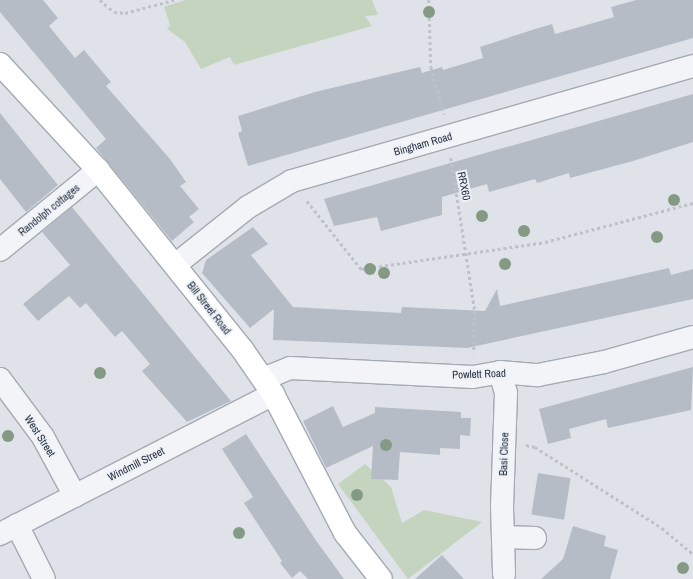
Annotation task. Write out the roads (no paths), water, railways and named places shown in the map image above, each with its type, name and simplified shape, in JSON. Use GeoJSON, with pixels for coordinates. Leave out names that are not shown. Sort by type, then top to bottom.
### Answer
{"type":"FeatureCollection","features":[{"type":"Feature","properties":{"kind":"main road","name":"Bill Street Road"},"geometry":{"type":"LineString","coordinates":[[0,64],[98,170],[175,265],[268,387],[345,533],[381,579]]}},
{"type":"Feature","properties":{"kind":"street","name":"Bingham Road"},"geometry":{"type":"LineString","coordinates":[[175,265],[248,207],[292,182],[693,66]]}},
{"type":"Feature","properties":{"kind":"street","name":"Randolph cottages"},"geometry":{"type":"LineString","coordinates":[[0,250],[98,170]]}},
{"type":"Feature","properties":{"kind":"street","name":"Powlett Road"},"geometry":{"type":"LineString","coordinates":[[268,387],[290,368],[473,377],[500,372],[538,375],[604,362],[693,337]]}},
{"type":"Feature","properties":{"kind":"street","name":"Basi Close"},"geometry":{"type":"LineString","coordinates":[[500,372],[506,393],[504,442],[504,574]]}},
{"type":"Feature","properties":{"kind":"street","name":"West Street"},"geometry":{"type":"LineString","coordinates":[[0,379],[43,437],[75,496]]}},
{"type":"Feature","properties":{"kind":"street","name":"Windmill Street"},"geometry":{"type":"LineString","coordinates":[[8,529],[75,496],[268,387]]}},
{"type":"Feature","properties":{"kind":"street"},"geometry":{"type":"LineString","coordinates":[[8,529],[44,579]]}},
{"type":"Feature","properties":{"kind":"street"},"geometry":{"type":"LineString","coordinates":[[503,537],[534,538]]}}]}
